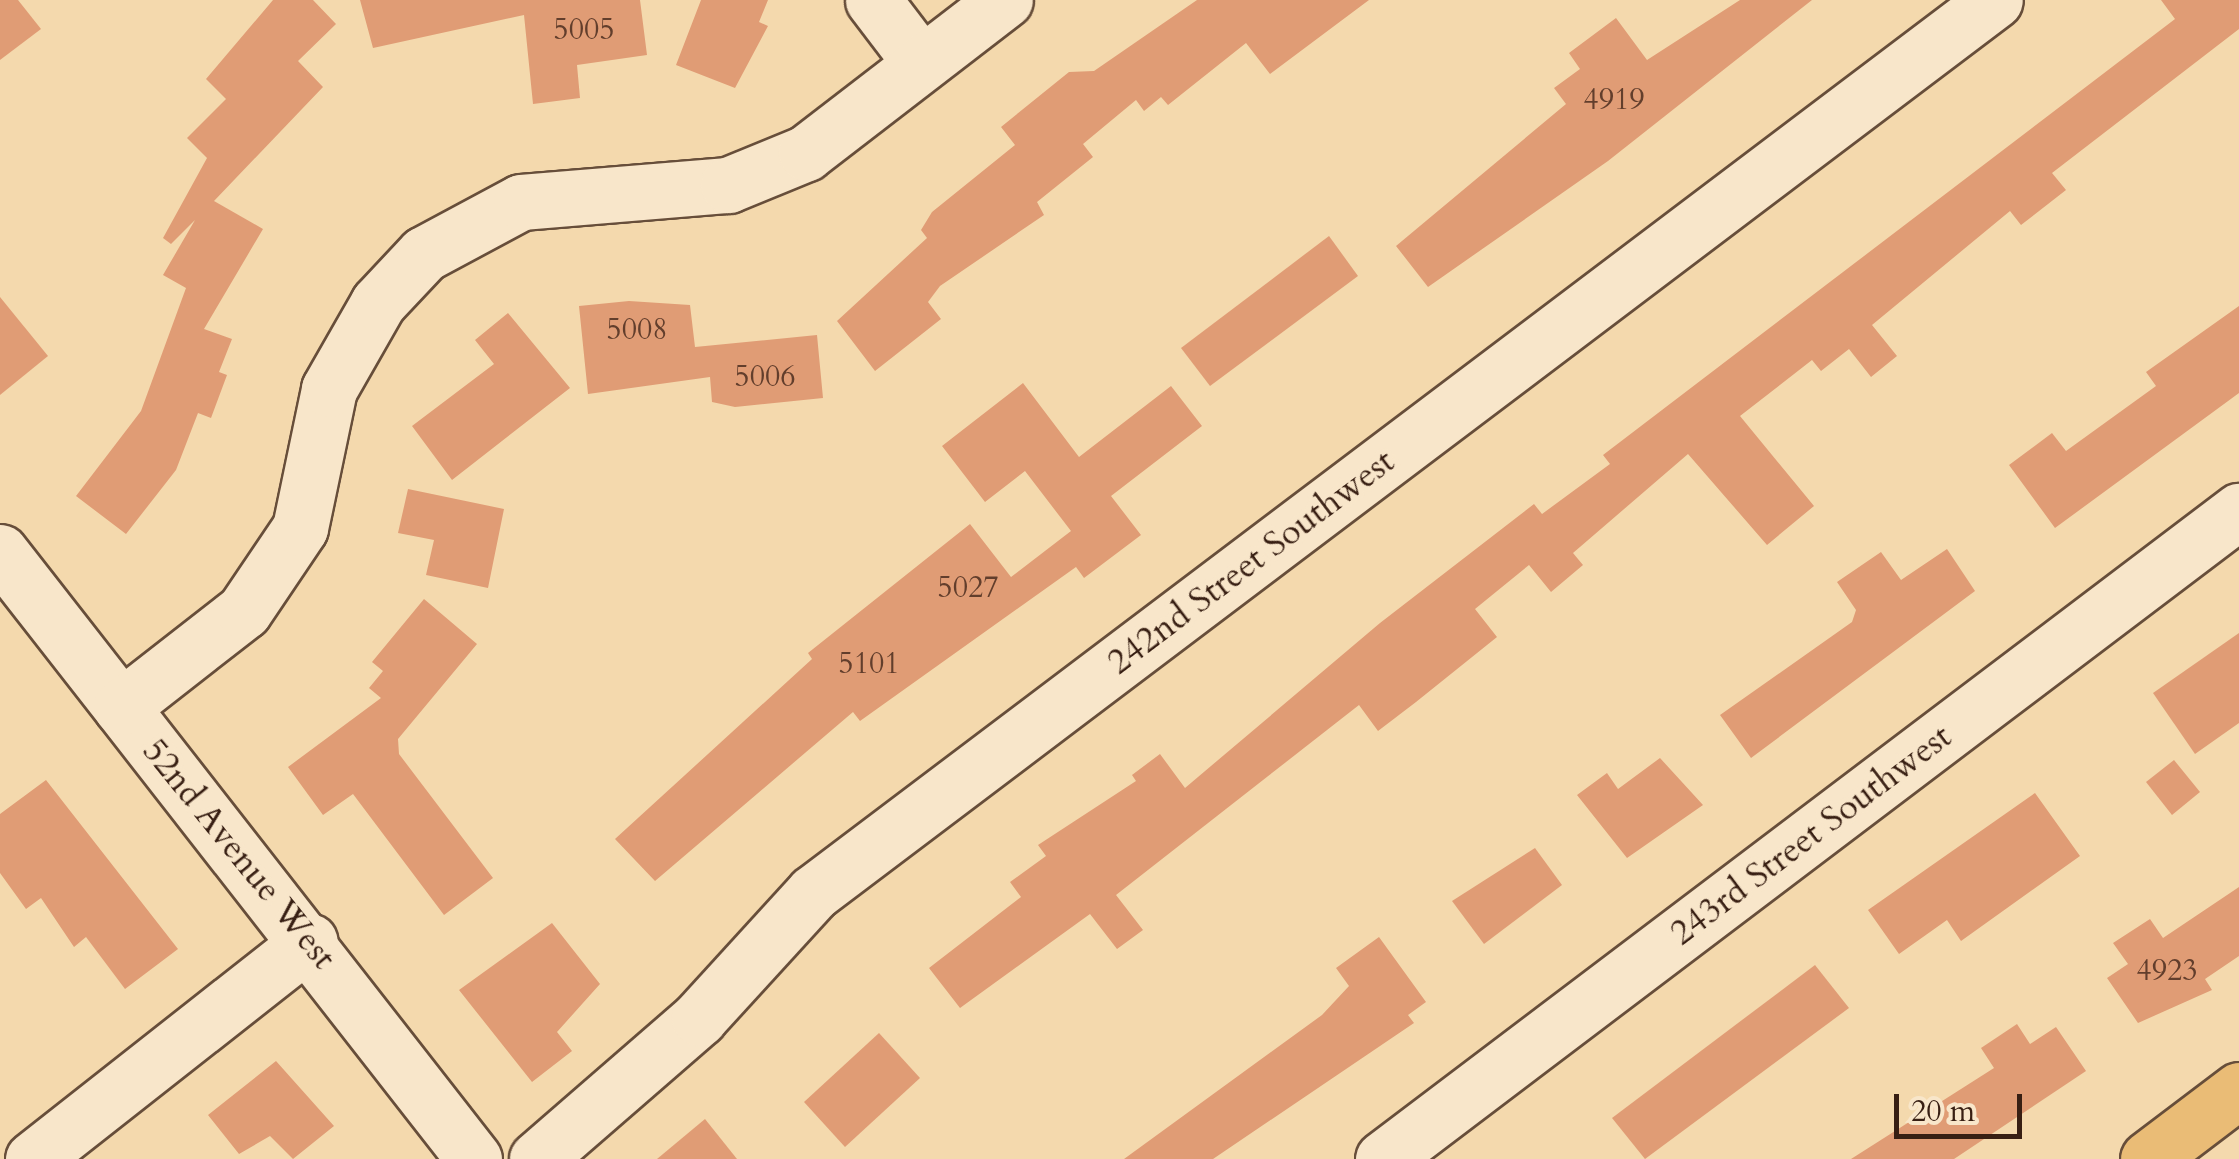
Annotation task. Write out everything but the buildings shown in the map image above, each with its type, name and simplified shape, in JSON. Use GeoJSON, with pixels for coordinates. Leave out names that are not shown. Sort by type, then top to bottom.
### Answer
{"type":"FeatureCollection","features":[{"type":"Feature","properties":{"kind":"main road"},"geometry":{"type":"LineString","coordinates":[[2148,1159],[2239,1090]]}},
{"type":"Feature","properties":{"kind":"street"},"geometry":{"type":"LineString","coordinates":[[873,0],[921,64]]}},
{"type":"Feature","properties":{"kind":"street"},"geometry":{"type":"LineString","coordinates":[[121,707],[244,610],[300,528],[329,388],[378,302],[424,254],[521,202],[728,185],[806,152],[1005,0]]}},
{"type":"Feature","properties":{"kind":"street","name":"242nd Street Southwest"},"geometry":{"type":"LineString","coordinates":[[537,1159],[699,1018],[813,893],[1995,0]]}},
{"type":"Feature","properties":{"kind":"street","name":"243rd Street Southwest"},"geometry":{"type":"LineString","coordinates":[[1382,1159],[2239,511]]}},
{"type":"Feature","properties":{"kind":"street","name":"52nd Avenue West"},"geometry":{"type":"LineString","coordinates":[[0,552],[310,941],[474,1159]]}},
{"type":"Feature","properties":{"kind":"street"},"geometry":{"type":"LineString","coordinates":[[33,1159],[310,941]]}}]}
